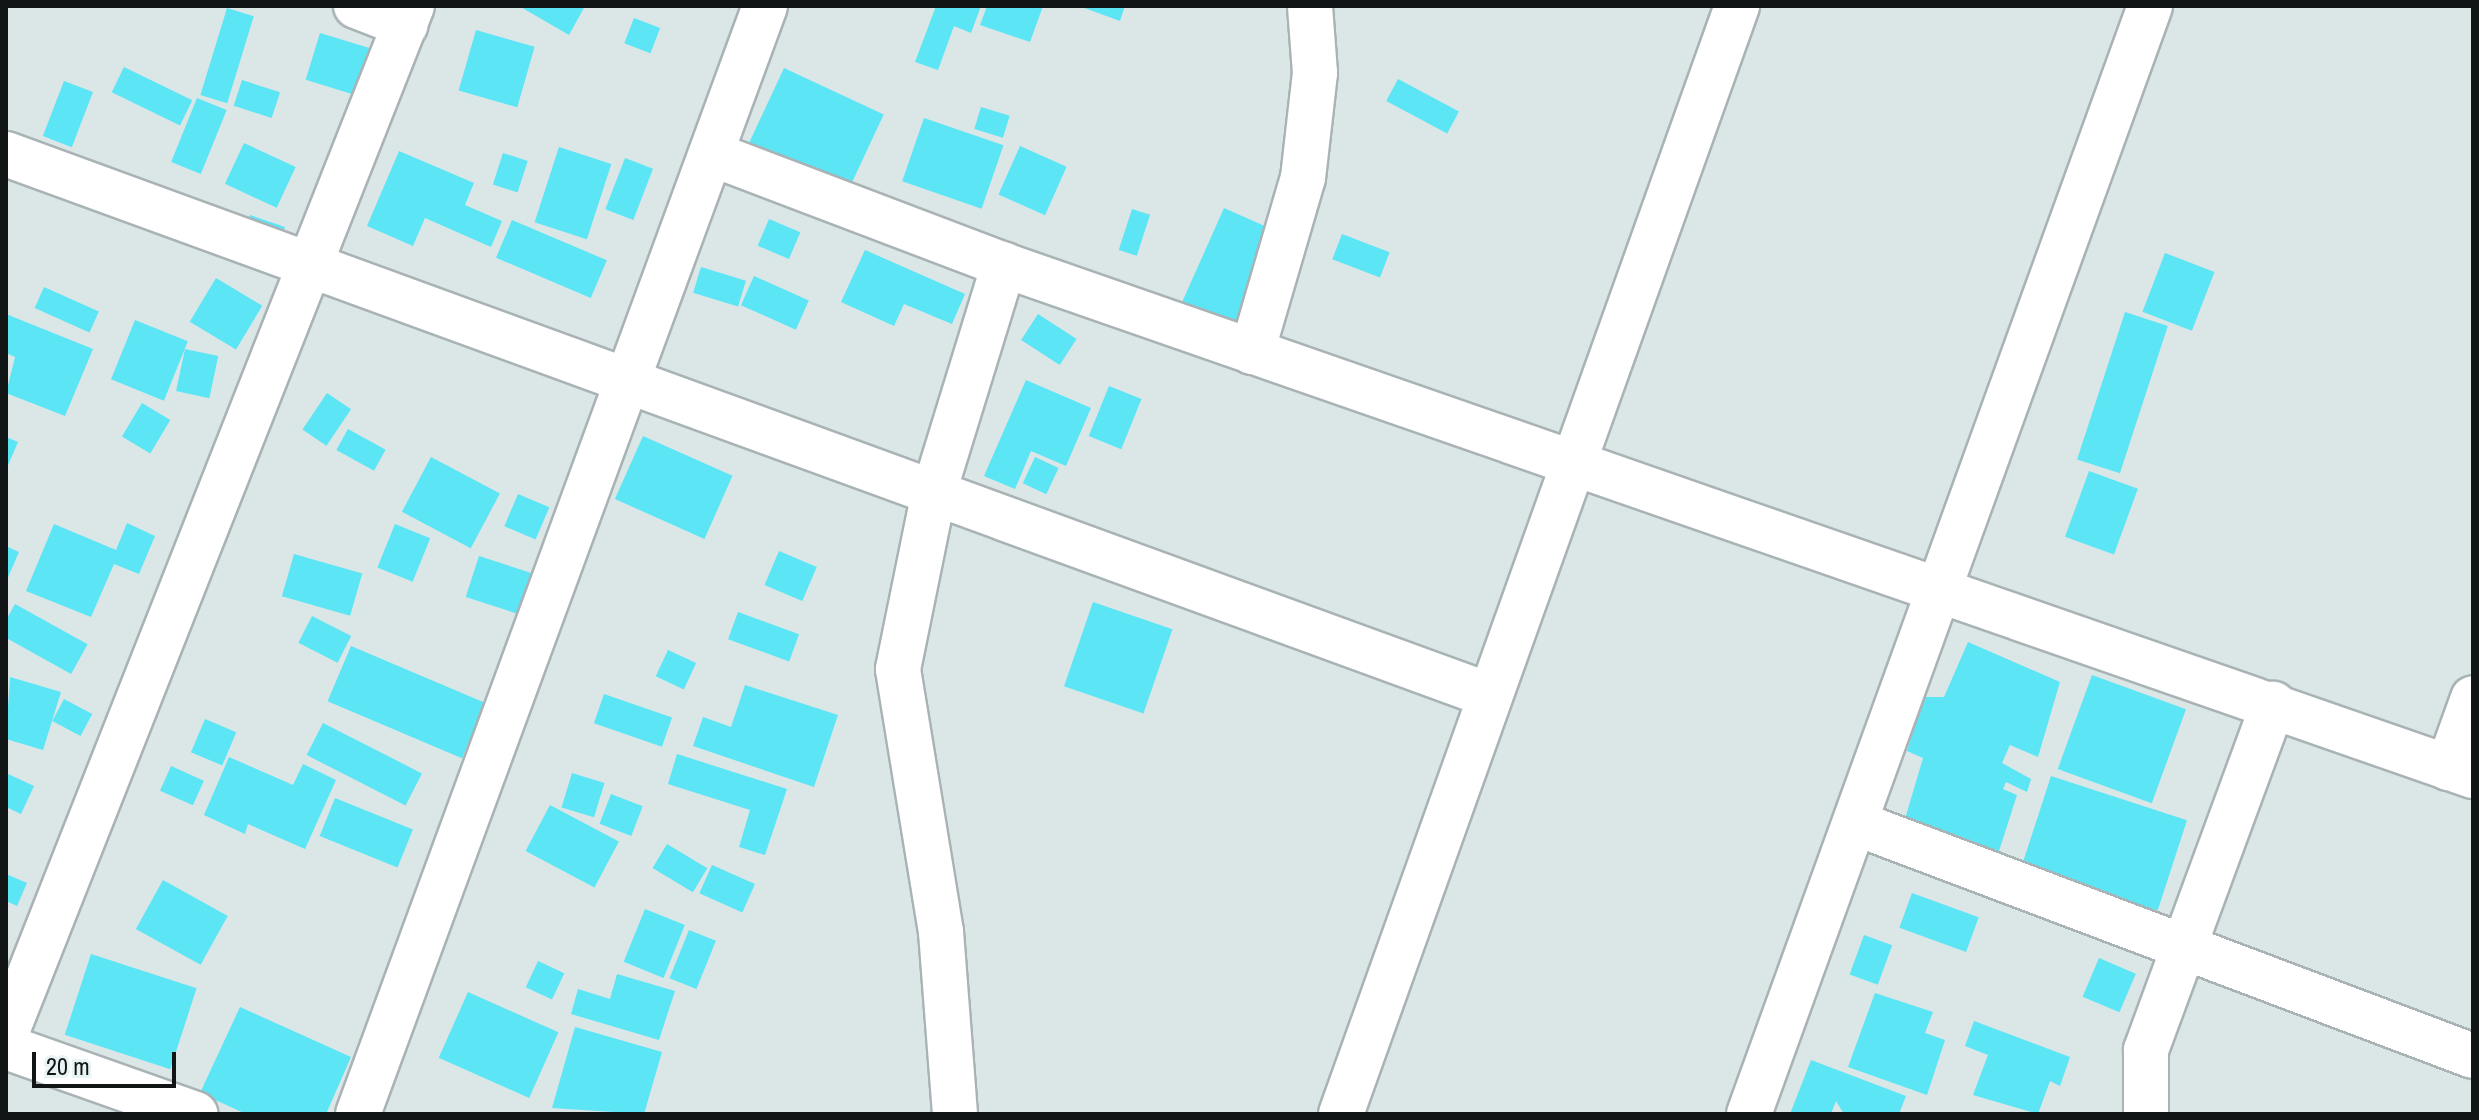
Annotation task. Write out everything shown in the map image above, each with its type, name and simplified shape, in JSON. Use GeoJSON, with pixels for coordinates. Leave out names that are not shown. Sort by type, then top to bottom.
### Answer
{"type":"FeatureCollection","features":[{"type":"Feature","properties":{"kind":"street"},"geometry":{"type":"LineString","coordinates":[[6,1034],[314,268],[409,15],[356,6]]}},
{"type":"Feature","properties":{"kind":"street"},"geometry":{"type":"LineString","coordinates":[[358,1114],[624,381],[712,154],[765,6]]}},
{"type":"Feature","properties":{"kind":"street"},"geometry":{"type":"LineString","coordinates":[[1252,352],[1303,178],[1315,73],[1310,6]]}},
{"type":"Feature","properties":{"kind":"street"},"geometry":{"type":"LineString","coordinates":[[1341,1114],[1488,695],[1737,6]]}},
{"type":"Feature","properties":{"kind":"street"},"geometry":{"type":"LineString","coordinates":[[1749,1114],[1858,824],[2150,6]]}},
{"type":"Feature","properties":{"kind":"street"},"geometry":{"type":"LineString","coordinates":[[6,154],[1488,695]]}},
{"type":"Feature","properties":{"kind":"street"},"geometry":{"type":"LineString","coordinates":[[712,154],[1004,265],[2273,704],[2460,772],[2473,698]]}},
{"type":"Feature","properties":{"kind":"street"},"geometry":{"type":"LineString","coordinates":[[955,1114],[941,932],[898,669],[934,492],[1004,265]]}},
{"type":"Feature","properties":{"kind":"street"},"geometry":{"type":"LineString","coordinates":[[2146,1114],[2146,1050],[2273,704]]}},
{"type":"Feature","properties":{"kind":"street"},"geometry":{"type":"LineString","coordinates":[[1858,824],[2473,1056]]}},
{"type":"Feature","properties":{"kind":"street"},"geometry":{"type":"LineString","coordinates":[[6,1047],[195,1114]]}},
{"type":"Feature","properties":{"kind":"building"},"geometry":{"type":"Polygon","coordinates":[[[519,6],[585,6],[569,35],[519,6]]]}},
{"type":"Feature","properties":{"kind":"building"},"geometry":{"type":"Polygon","coordinates":[[[936,6],[981,6],[971,33],[954,26],[938,70],[915,62],[936,6]]]}},
{"type":"Feature","properties":{"kind":"building"},"geometry":{"type":"Polygon","coordinates":[[[987,6],[1043,6],[1030,42],[980,25],[987,6]]]}},
{"type":"Feature","properties":{"kind":"building"},"geometry":{"type":"Polygon","coordinates":[[[1079,6],[1125,6],[1120,21],[1079,6]]]}},
{"type":"Feature","properties":{"kind":"building"},"geometry":{"type":"Polygon","coordinates":[[[227,8],[254,16],[227,103],[200,95],[227,8]]]}},
{"type":"Feature","properties":{"kind":"building"},"geometry":{"type":"Polygon","coordinates":[[[634,18],[660,28],[650,53],[624,43],[634,18]]]}},
{"type":"Feature","properties":{"kind":"building"},"geometry":{"type":"Polygon","coordinates":[[[476,30],[535,47],[517,107],[459,91],[476,30]]]}},
{"type":"Feature","properties":{"kind":"building"},"geometry":{"type":"Polygon","coordinates":[[[320,33],[374,49],[359,96],[306,80],[320,33]]]}},
{"type":"Feature","properties":{"kind":"building"},"geometry":{"type":"Polygon","coordinates":[[[124,67],[192,100],[180,125],[112,92],[124,67]]]}},
{"type":"Feature","properties":{"kind":"building"},"geometry":{"type":"Polygon","coordinates":[[[784,68],[884,114],[847,193],[747,147],[784,68]]]}},
{"type":"Feature","properties":{"kind":"building"},"geometry":{"type":"Polygon","coordinates":[[[1398,79],[1459,111],[1447,133],[1386,101],[1398,79]]]}},
{"type":"Feature","properties":{"kind":"building"},"geometry":{"type":"Polygon","coordinates":[[[242,80],[280,92],[272,118],[234,106],[242,80]]]}},
{"type":"Feature","properties":{"kind":"building"},"geometry":{"type":"Polygon","coordinates":[[[64,81],[93,92],[72,147],[43,136],[64,81]]]}},
{"type":"Feature","properties":{"kind":"building"},"geometry":{"type":"Polygon","coordinates":[[[197,98],[227,110],[201,174],[171,162],[197,98]]]}},
{"type":"Feature","properties":{"kind":"building"},"geometry":{"type":"Polygon","coordinates":[[[981,107],[1010,116],[1003,138],[974,129],[981,107]]]}},
{"type":"Feature","properties":{"kind":"building"},"geometry":{"type":"Polygon","coordinates":[[[924,118],[1003,145],[982,209],[902,181],[924,118]]]}},
{"type":"Feature","properties":{"kind":"building"},"geometry":{"type":"Polygon","coordinates":[[[244,143],[296,167],[277,208],[225,184],[244,143]]]}},
{"type":"Feature","properties":{"kind":"building"},"geometry":{"type":"Polygon","coordinates":[[[1020,146],[1067,167],[1045,215],[998,194],[1020,146]]]}},
{"type":"Feature","properties":{"kind":"building"},"geometry":{"type":"Polygon","coordinates":[[[559,147],[611,164],[587,239],[535,222],[559,147]]]}},
{"type":"Feature","properties":{"kind":"building"},"geometry":{"type":"Polygon","coordinates":[[[399,151],[474,183],[465,205],[502,221],[491,247],[425,218],[413,246],[367,226],[399,151]]]}},
{"type":"Feature","properties":{"kind":"building"},"geometry":{"type":"Polygon","coordinates":[[[503,153],[528,161],[518,192],[493,184],[503,153]]]}},
{"type":"Feature","properties":{"kind":"building"},"geometry":{"type":"Polygon","coordinates":[[[625,158],[653,169],[633,220],[605,209],[625,158]]]}},
{"type":"Feature","properties":{"kind":"building"},"geometry":{"type":"Polygon","coordinates":[[[1224,208],[1276,231],[1232,331],[1180,308],[1224,208]]]}},
{"type":"Feature","properties":{"kind":"building"},"geometry":{"type":"Polygon","coordinates":[[[1132,209],[1150,215],[1137,256],[1119,250],[1132,209]]]}},
{"type":"Feature","properties":{"kind":"building"},"geometry":{"type":"Polygon","coordinates":[[[250,215],[285,227],[278,248],[243,236],[250,215]]]}},
{"type":"Feature","properties":{"kind":"building"},"geometry":{"type":"Polygon","coordinates":[[[769,219],[800,232],[789,259],[758,246],[769,219]]]}},
{"type":"Feature","properties":{"kind":"building"},"geometry":{"type":"Polygon","coordinates":[[[512,220],[607,260],[591,298],[496,258],[512,220]]]}},
{"type":"Feature","properties":{"kind":"building"},"geometry":{"type":"Polygon","coordinates":[[[1342,234],[1390,252],[1380,277],[1332,259],[1342,234]]]}},
{"type":"Feature","properties":{"kind":"building"},"geometry":{"type":"Polygon","coordinates":[[[865,250],[965,294],[952,324],[904,304],[894,326],[841,302],[865,250]]]}},
{"type":"Feature","properties":{"kind":"building"},"geometry":{"type":"Polygon","coordinates":[[[2165,253],[2214,272],[2192,331],[2142,312],[2165,253]]]}},
{"type":"Feature","properties":{"kind":"building"},"geometry":{"type":"Polygon","coordinates":[[[701,267],[746,281],[738,307],[693,293],[701,267]]]}},
{"type":"Feature","properties":{"kind":"building"},"geometry":{"type":"Polygon","coordinates":[[[754,276],[809,300],[796,330],[741,305],[754,276]]]}},
{"type":"Feature","properties":{"kind":"building"},"geometry":{"type":"Polygon","coordinates":[[[216,278],[262,306],[236,350],[190,322],[216,278]]]}},
{"type":"Feature","properties":{"kind":"building"},"geometry":{"type":"Polygon","coordinates":[[[44,287],[99,311],[89,332],[35,308],[44,287]]]}},
{"type":"Feature","properties":{"kind":"building"},"geometry":{"type":"Polygon","coordinates":[[[2125,312],[2168,326],[2120,473],[2077,459],[2125,312]]]}},
{"type":"Feature","properties":{"kind":"building"},"geometry":{"type":"Polygon","coordinates":[[[6,314],[93,349],[65,416],[6,393],[15,357],[6,353],[6,314]]]}},
{"type":"Feature","properties":{"kind":"building"},"geometry":{"type":"Polygon","coordinates":[[[1038,314],[1077,339],[1060,365],[1021,340],[1038,314]]]}},
{"type":"Feature","properties":{"kind":"building"},"geometry":{"type":"Polygon","coordinates":[[[135,320],[188,341],[164,401],[111,379],[135,320]]]}},
{"type":"Feature","properties":{"kind":"building"},"geometry":{"type":"Polygon","coordinates":[[[185,349],[218,356],[209,398],[176,391],[185,349]]]}},
{"type":"Feature","properties":{"kind":"building"},"geometry":{"type":"Polygon","coordinates":[[[1026,380],[1091,408],[1066,466],[1031,451],[1015,489],[984,476],[1026,380]]]}},
{"type":"Feature","properties":{"kind":"building"},"geometry":{"type":"Polygon","coordinates":[[[1109,386],[1141,399],[1121,449],[1089,436],[1109,386]]]}},
{"type":"Feature","properties":{"kind":"building"},"geometry":{"type":"Polygon","coordinates":[[[327,393],[351,409],[326,446],[302,429],[327,393]]]}},
{"type":"Feature","properties":{"kind":"building"},"geometry":{"type":"Polygon","coordinates":[[[142,403],[170,420],[150,453],[122,436],[142,403]]]}},
{"type":"Feature","properties":{"kind":"building"},"geometry":{"type":"Polygon","coordinates":[[[348,429],[386,450],[374,471],[336,450],[348,429]]]}},
{"type":"Feature","properties":{"kind":"building"},"geometry":{"type":"Polygon","coordinates":[[[643,436],[733,476],[704,539],[615,499],[643,436]]]}},
{"type":"Feature","properties":{"kind":"building"},"geometry":{"type":"Polygon","coordinates":[[[6,437],[18,442],[6,470],[6,437]]]}},
{"type":"Feature","properties":{"kind":"building"},"geometry":{"type":"Polygon","coordinates":[[[431,457],[500,494],[471,548],[402,512],[431,457]]]}},
{"type":"Feature","properties":{"kind":"building"},"geometry":{"type":"Polygon","coordinates":[[[1035,457],[1059,468],[1046,494],[1023,483],[1035,457]]]}},
{"type":"Feature","properties":{"kind":"building"},"geometry":{"type":"Polygon","coordinates":[[[2089,471],[2138,489],[2114,555],[2065,537],[2089,471]]]}},
{"type":"Feature","properties":{"kind":"building"},"geometry":{"type":"Polygon","coordinates":[[[518,494],[549,507],[536,540],[504,526],[518,494]]]}},
{"type":"Feature","properties":{"kind":"building"},"geometry":{"type":"Polygon","coordinates":[[[127,523],[155,536],[139,574],[114,564],[91,617],[26,591],[54,524],[116,550],[127,523]]]}},
{"type":"Feature","properties":{"kind":"building"},"geometry":{"type":"Polygon","coordinates":[[[395,524],[430,538],[413,582],[377,568],[395,524]]]}},
{"type":"Feature","properties":{"kind":"building"},"geometry":{"type":"Polygon","coordinates":[[[6,546],[19,552],[6,582],[6,546]]]}},
{"type":"Feature","properties":{"kind":"building"},"geometry":{"type":"Polygon","coordinates":[[[779,551],[817,567],[802,601],[765,585],[779,551]]]}},
{"type":"Feature","properties":{"kind":"building"},"geometry":{"type":"Polygon","coordinates":[[[294,554],[362,574],[350,616],[282,596],[294,554]]]}},
{"type":"Feature","properties":{"kind":"building"},"geometry":{"type":"Polygon","coordinates":[[[479,556],[535,574],[522,615],[466,597],[479,556]]]}},
{"type":"Feature","properties":{"kind":"building"},"geometry":{"type":"Polygon","coordinates":[[[1093,602],[1172,629],[1143,713],[1064,686],[1093,602]]]}},
{"type":"Feature","properties":{"kind":"building"},"geometry":{"type":"Polygon","coordinates":[[[15,604],[88,644],[71,674],[6,638],[6,620],[15,604]]]}},
{"type":"Feature","properties":{"kind":"building"},"geometry":{"type":"Polygon","coordinates":[[[738,612],[799,634],[789,661],[728,639],[738,612]]]}},
{"type":"Feature","properties":{"kind":"building"},"geometry":{"type":"Polygon","coordinates":[[[312,616],[351,636],[338,663],[298,643],[312,616]]]}},
{"type":"Feature","properties":{"kind":"building"},"geometry":{"type":"Polygon","coordinates":[[[1968,642],[2060,682],[2038,757],[2010,745],[2002,763],[2031,779],[2027,792],[2006,782],[2003,789],[2017,795],[1999,851],[1905,819],[1923,758],[1907,751],[1924,697],[1944,697],[1968,642]]]}},
{"type":"Feature","properties":{"kind":"building"},"geometry":{"type":"Polygon","coordinates":[[[351,646],[485,703],[462,758],[328,701],[351,646]]]}},
{"type":"Feature","properties":{"kind":"building"},"geometry":{"type":"Polygon","coordinates":[[[668,650],[696,663],[684,689],[656,676],[668,650]]]}},
{"type":"Feature","properties":{"kind":"building"},"geometry":{"type":"Polygon","coordinates":[[[2092,675],[2186,709],[2152,803],[2058,769],[2092,675]]]}},
{"type":"Feature","properties":{"kind":"building"},"geometry":{"type":"Polygon","coordinates":[[[10,677],[61,692],[43,750],[6,739],[10,677]]]}},
{"type":"Feature","properties":{"kind":"building"},"geometry":{"type":"Polygon","coordinates":[[[745,685],[838,715],[814,787],[693,746],[703,717],[731,727],[745,685]]]}},
{"type":"Feature","properties":{"kind":"building"},"geometry":{"type":"Polygon","coordinates":[[[604,694],[672,717],[662,747],[594,723],[604,694]]]}},
{"type":"Feature","properties":{"kind":"building"},"geometry":{"type":"Polygon","coordinates":[[[64,699],[92,714],[81,736],[52,721],[64,699]]]}},
{"type":"Feature","properties":{"kind":"building"},"geometry":{"type":"Polygon","coordinates":[[[205,719],[236,732],[222,765],[191,752],[205,719]]]}},
{"type":"Feature","properties":{"kind":"building"},"geometry":{"type":"Polygon","coordinates":[[[323,723],[422,773],[406,805],[307,755],[323,723]]]}},
{"type":"Feature","properties":{"kind":"building"},"geometry":{"type":"Polygon","coordinates":[[[677,754],[787,789],[765,855],[739,847],[750,810],[668,784],[677,754]]]}},
{"type":"Feature","properties":{"kind":"building"},"geometry":{"type":"Polygon","coordinates":[[[229,757],[293,785],[303,764],[336,780],[305,849],[248,824],[245,834],[204,815],[229,757]]]}},
{"type":"Feature","properties":{"kind":"building"},"geometry":{"type":"Polygon","coordinates":[[[171,766],[204,781],[193,805],[160,791],[171,766]]]}},
{"type":"Feature","properties":{"kind":"building"},"geometry":{"type":"Polygon","coordinates":[[[6,773],[34,786],[21,814],[6,807],[6,773]]]}},
{"type":"Feature","properties":{"kind":"building"},"geometry":{"type":"Polygon","coordinates":[[[572,773],[605,783],[594,817],[561,807],[572,773]]]}},
{"type":"Feature","properties":{"kind":"building"},"geometry":{"type":"Polygon","coordinates":[[[2051,776],[2187,820],[2158,911],[2022,866],[2051,776]]]}},
{"type":"Feature","properties":{"kind":"building"},"geometry":{"type":"Polygon","coordinates":[[[611,794],[643,806],[631,836],[600,824],[611,794]]]}},
{"type":"Feature","properties":{"kind":"building"},"geometry":{"type":"Polygon","coordinates":[[[335,798],[413,829],[398,867],[320,836],[335,798]]]}},
{"type":"Feature","properties":{"kind":"building"},"geometry":{"type":"Polygon","coordinates":[[[550,805],[619,842],[594,888],[526,851],[550,805]]]}},
{"type":"Feature","properties":{"kind":"building"},"geometry":{"type":"Polygon","coordinates":[[[667,844],[707,868],[693,892],[653,868],[667,844]]]}},
{"type":"Feature","properties":{"kind":"building"},"geometry":{"type":"Polygon","coordinates":[[[712,865],[755,884],[742,912],[699,893],[712,865]]]}},
{"type":"Feature","properties":{"kind":"building"},"geometry":{"type":"Polygon","coordinates":[[[6,874],[27,883],[17,906],[6,901],[6,874]]]}},
{"type":"Feature","properties":{"kind":"building"},"geometry":{"type":"Polygon","coordinates":[[[163,880],[228,916],[201,965],[136,929],[163,880]]]}},
{"type":"Feature","properties":{"kind":"building"},"geometry":{"type":"Polygon","coordinates":[[[1912,893],[1979,917],[1966,952],[1899,928],[1912,893]]]}},
{"type":"Feature","properties":{"kind":"building"},"geometry":{"type":"Polygon","coordinates":[[[645,909],[685,925],[664,978],[624,962],[645,909]]]}},
{"type":"Feature","properties":{"kind":"building"},"geometry":{"type":"Polygon","coordinates":[[[689,930],[716,941],[696,989],[670,978],[689,930]]]}},
{"type":"Feature","properties":{"kind":"building"},"geometry":{"type":"Polygon","coordinates":[[[1864,935],[1892,945],[1878,985],[1850,974],[1864,935]]]}},
{"type":"Feature","properties":{"kind":"building"},"geometry":{"type":"Polygon","coordinates":[[[91,954],[197,988],[170,1069],[65,1035],[91,954]]]}},
{"type":"Feature","properties":{"kind":"building"},"geometry":{"type":"Polygon","coordinates":[[[2099,958],[2136,974],[2119,1012],[2083,997],[2099,958]]]}},
{"type":"Feature","properties":{"kind":"building"},"geometry":{"type":"Polygon","coordinates":[[[538,961],[564,973],[552,1000],[526,987],[538,961]]]}},
{"type":"Feature","properties":{"kind":"building"},"geometry":{"type":"Polygon","coordinates":[[[617,974],[675,991],[659,1040],[571,1014],[578,989],[610,999],[617,974]]]}},
{"type":"Feature","properties":{"kind":"building"},"geometry":{"type":"Polygon","coordinates":[[[468,992],[558,1032],[529,1098],[439,1058],[468,992]]]}},
{"type":"Feature","properties":{"kind":"building"},"geometry":{"type":"Polygon","coordinates":[[[1875,993],[1933,1012],[1925,1033],[1945,1040],[1927,1095],[1848,1067],[1875,993]]]}},
{"type":"Feature","properties":{"kind":"building"},"geometry":{"type":"Polygon","coordinates":[[[240,1007],[351,1057],[326,1114],[246,1114],[200,1093],[240,1007]]]}},
{"type":"Feature","properties":{"kind":"building"},"geometry":{"type":"Polygon","coordinates":[[[1974,1021],[2070,1057],[2060,1086],[2050,1081],[2038,1114],[1973,1095],[1988,1055],[1965,1046],[1974,1021]]]}},
{"type":"Feature","properties":{"kind":"building"},"geometry":{"type":"Polygon","coordinates":[[[575,1027],[662,1052],[644,1114],[552,1108],[575,1027]]]}},
{"type":"Feature","properties":{"kind":"building"},"geometry":{"type":"Polygon","coordinates":[[[1811,1060],[1906,1096],[1899,1114],[1844,1114],[1836,1101],[1831,1114],[1790,1114],[1811,1060]]]}}]}
